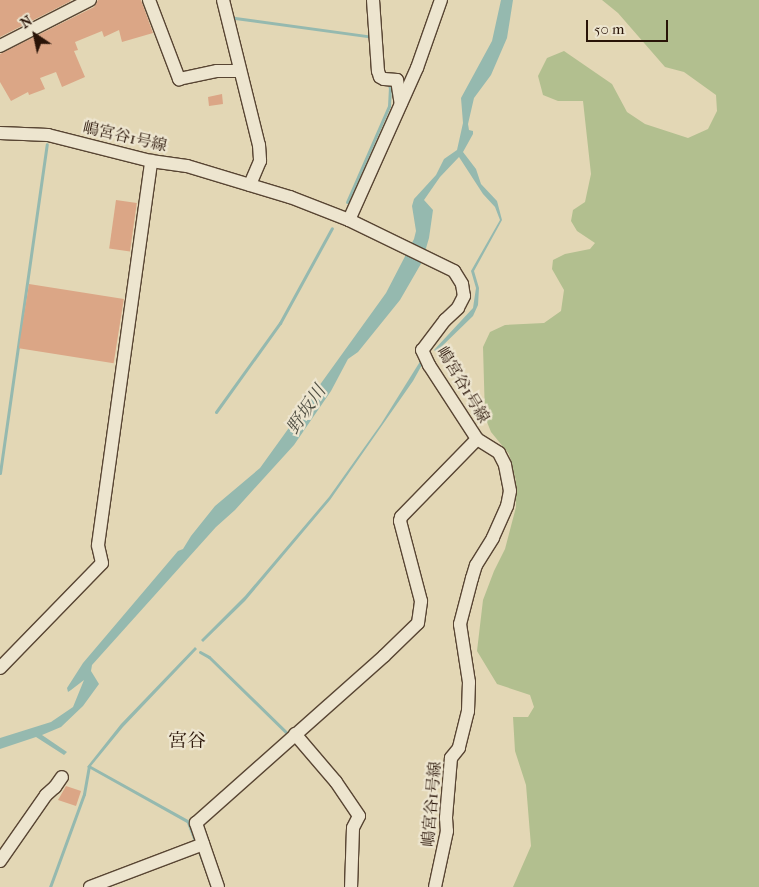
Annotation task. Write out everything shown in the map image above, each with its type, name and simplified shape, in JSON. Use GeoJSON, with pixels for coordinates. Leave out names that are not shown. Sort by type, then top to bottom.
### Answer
{"type":"FeatureCollection","features":[{"type":"Feature","properties":{"kind":"street"},"geometry":{"type":"LineString","coordinates":[[0,46],[90,0]]}},
{"type":"Feature","properties":{"kind":"street"},"geometry":{"type":"LineString","coordinates":[[149,0],[179,79],[217,71],[240,70]]}},
{"type":"Feature","properties":{"kind":"street"},"geometry":{"type":"LineString","coordinates":[[223,0],[259,145],[260,160],[250,184]]}},
{"type":"Feature","properties":{"kind":"street"},"geometry":{"type":"LineString","coordinates":[[373,0],[378,71],[380,77],[397,80],[401,105]]}},
{"type":"Feature","properties":{"kind":"street"},"geometry":{"type":"LineString","coordinates":[[349,220],[417,68],[441,0]]}},
{"type":"Feature","properties":{"kind":"street","name":"嶋宮谷1号線"},"geometry":{"type":"LineString","coordinates":[[0,134],[48,135],[151,161],[187,166],[250,184],[349,220],[454,272],[462,284],[464,296],[458,308],[445,320],[422,350],[429,366],[477,439],[499,453],[505,465],[510,491],[507,506],[493,538],[476,565],[460,624],[469,682],[468,711],[459,748],[451,758],[446,818],[447,832],[435,887]]}},
{"type":"Feature","properties":{"kind":"street"},"geometry":{"type":"LineString","coordinates":[[0,668],[102,563],[98,545],[151,161]]}},
{"type":"Feature","properties":{"kind":"street"},"geometry":{"type":"LineString","coordinates":[[218,887],[196,822],[408,635],[418,623],[421,601],[400,521],[401,517],[477,439]]}},
{"type":"Feature","properties":{"kind":"street"},"geometry":{"type":"LineString","coordinates":[[295,734],[336,782],[360,816],[353,828],[351,887]]}},
{"type":"Feature","properties":{"kind":"street"},"geometry":{"type":"LineString","coordinates":[[0,861],[46,795],[56,787],[62,777]]}},
{"type":"Feature","properties":{"kind":"street"},"geometry":{"type":"LineString","coordinates":[[90,887],[203,844]]}},
{"type":"Feature","properties":{"kind":"green space"},"geometry":{"type":"Polygon","coordinates":[[[602,0],[759,0],[759,887],[513,887],[531,846],[526,785],[515,751],[513,717],[528,717],[534,707],[530,695],[497,684],[477,651],[483,600],[505,549],[516,507],[516,481],[509,454],[491,432],[485,417],[483,347],[490,332],[505,325],[544,323],[561,311],[564,290],[552,269],[553,260],[565,254],[590,249],[595,243],[577,231],[571,221],[573,210],[585,202],[591,174],[583,101],[558,101],[543,95],[538,76],[547,58],[564,51],[612,84],[627,112],[645,124],[688,138],[708,129],[717,111],[716,95],[684,72],[665,67],[618,13],[602,0]]]}},
{"type":"Feature","properties":{"kind":"water","name":"野坂川"},"geometry":{"type":"Polygon","coordinates":[[[501,0],[513,0],[507,38],[491,75],[474,98],[468,124],[469,130],[473,131],[473,134],[463,152],[476,169],[481,184],[497,201],[502,220],[474,271],[479,288],[478,305],[473,316],[436,352],[434,350],[473,308],[476,288],[471,271],[500,220],[495,207],[483,194],[459,157],[440,177],[424,200],[433,210],[429,238],[422,262],[400,300],[358,352],[348,359],[331,391],[294,445],[235,510],[216,527],[92,665],[91,671],[99,684],[83,706],[61,727],[42,735],[67,752],[64,755],[36,737],[0,749],[0,738],[51,722],[73,707],[84,680],[68,692],[67,688],[83,663],[178,551],[183,549],[215,506],[260,468],[386,293],[414,239],[416,231],[412,206],[414,199],[436,175],[444,159],[457,150],[463,123],[461,98],[492,41],[501,0]]]}},
{"type":"Feature","properties":{"kind":"water"},"geometry":{"type":"Polygon","coordinates":[[[421,360],[423,363],[413,381],[330,500],[245,601],[203,642],[201,640],[245,596],[329,497],[381,424],[421,360]]]}},
{"type":"Feature","properties":{"kind":"water"},"geometry":{"type":"Polygon","coordinates":[[[195,647],[197,649],[123,727],[91,766],[190,821],[214,887],[211,887],[187,823],[87,767],[121,724],[195,647]]]}},
{"type":"Feature","properties":{"kind":"building"},"geometry":{"type":"Polygon","coordinates":[[[0,0],[70,0],[71,1],[0,37],[0,0]]]}},
{"type":"Feature","properties":{"kind":"building"},"geometry":{"type":"Polygon","coordinates":[[[98,0],[141,0],[153,33],[122,42],[119,30],[104,37],[102,31],[75,42],[78,50],[74,51],[85,77],[62,87],[56,72],[40,78],[45,89],[29,95],[28,92],[11,101],[0,82],[0,54],[94,7],[98,0]]]}},
{"type":"Feature","properties":{"kind":"building"},"geometry":{"type":"Polygon","coordinates":[[[222,94],[223,104],[209,106],[208,97],[222,94]]]}},
{"type":"Feature","properties":{"kind":"building"},"geometry":{"type":"Polygon","coordinates":[[[116,200],[137,203],[130,251],[109,249],[116,200]]]}},
{"type":"Feature","properties":{"kind":"building"},"geometry":{"type":"Polygon","coordinates":[[[29,284],[124,299],[114,363],[19,348],[29,284]]]}},
{"type":"Feature","properties":{"kind":"building"},"geometry":{"type":"Polygon","coordinates":[[[66,786],[81,791],[76,806],[58,800],[66,786]]]}},
{"type":"Feature","properties":{"kind":"waterway"},"geometry":{"type":"LineString","coordinates":[[235,18],[373,37]]}},
{"type":"Feature","properties":{"kind":"waterway"},"geometry":{"type":"LineString","coordinates":[[347,202],[389,106],[390,88],[388,82]]}},
{"type":"Feature","properties":{"kind":"waterway"},"geometry":{"type":"LineString","coordinates":[[0,473],[47,144]]}},
{"type":"Feature","properties":{"kind":"waterway"},"geometry":{"type":"LineString","coordinates":[[216,412],[280,323],[332,228]]}},
{"type":"Feature","properties":{"kind":"waterway"},"geometry":{"type":"LineString","coordinates":[[200,652],[209,657],[288,734]]}},
{"type":"Feature","properties":{"kind":"waterway"},"geometry":{"type":"LineString","coordinates":[[50,887],[84,794],[89,766]]}},
{"type":"Feature","properties":{"kind":"district","name":"宮谷"},"geometry":{"type":"Point","coordinates":[187,742]}}]}
